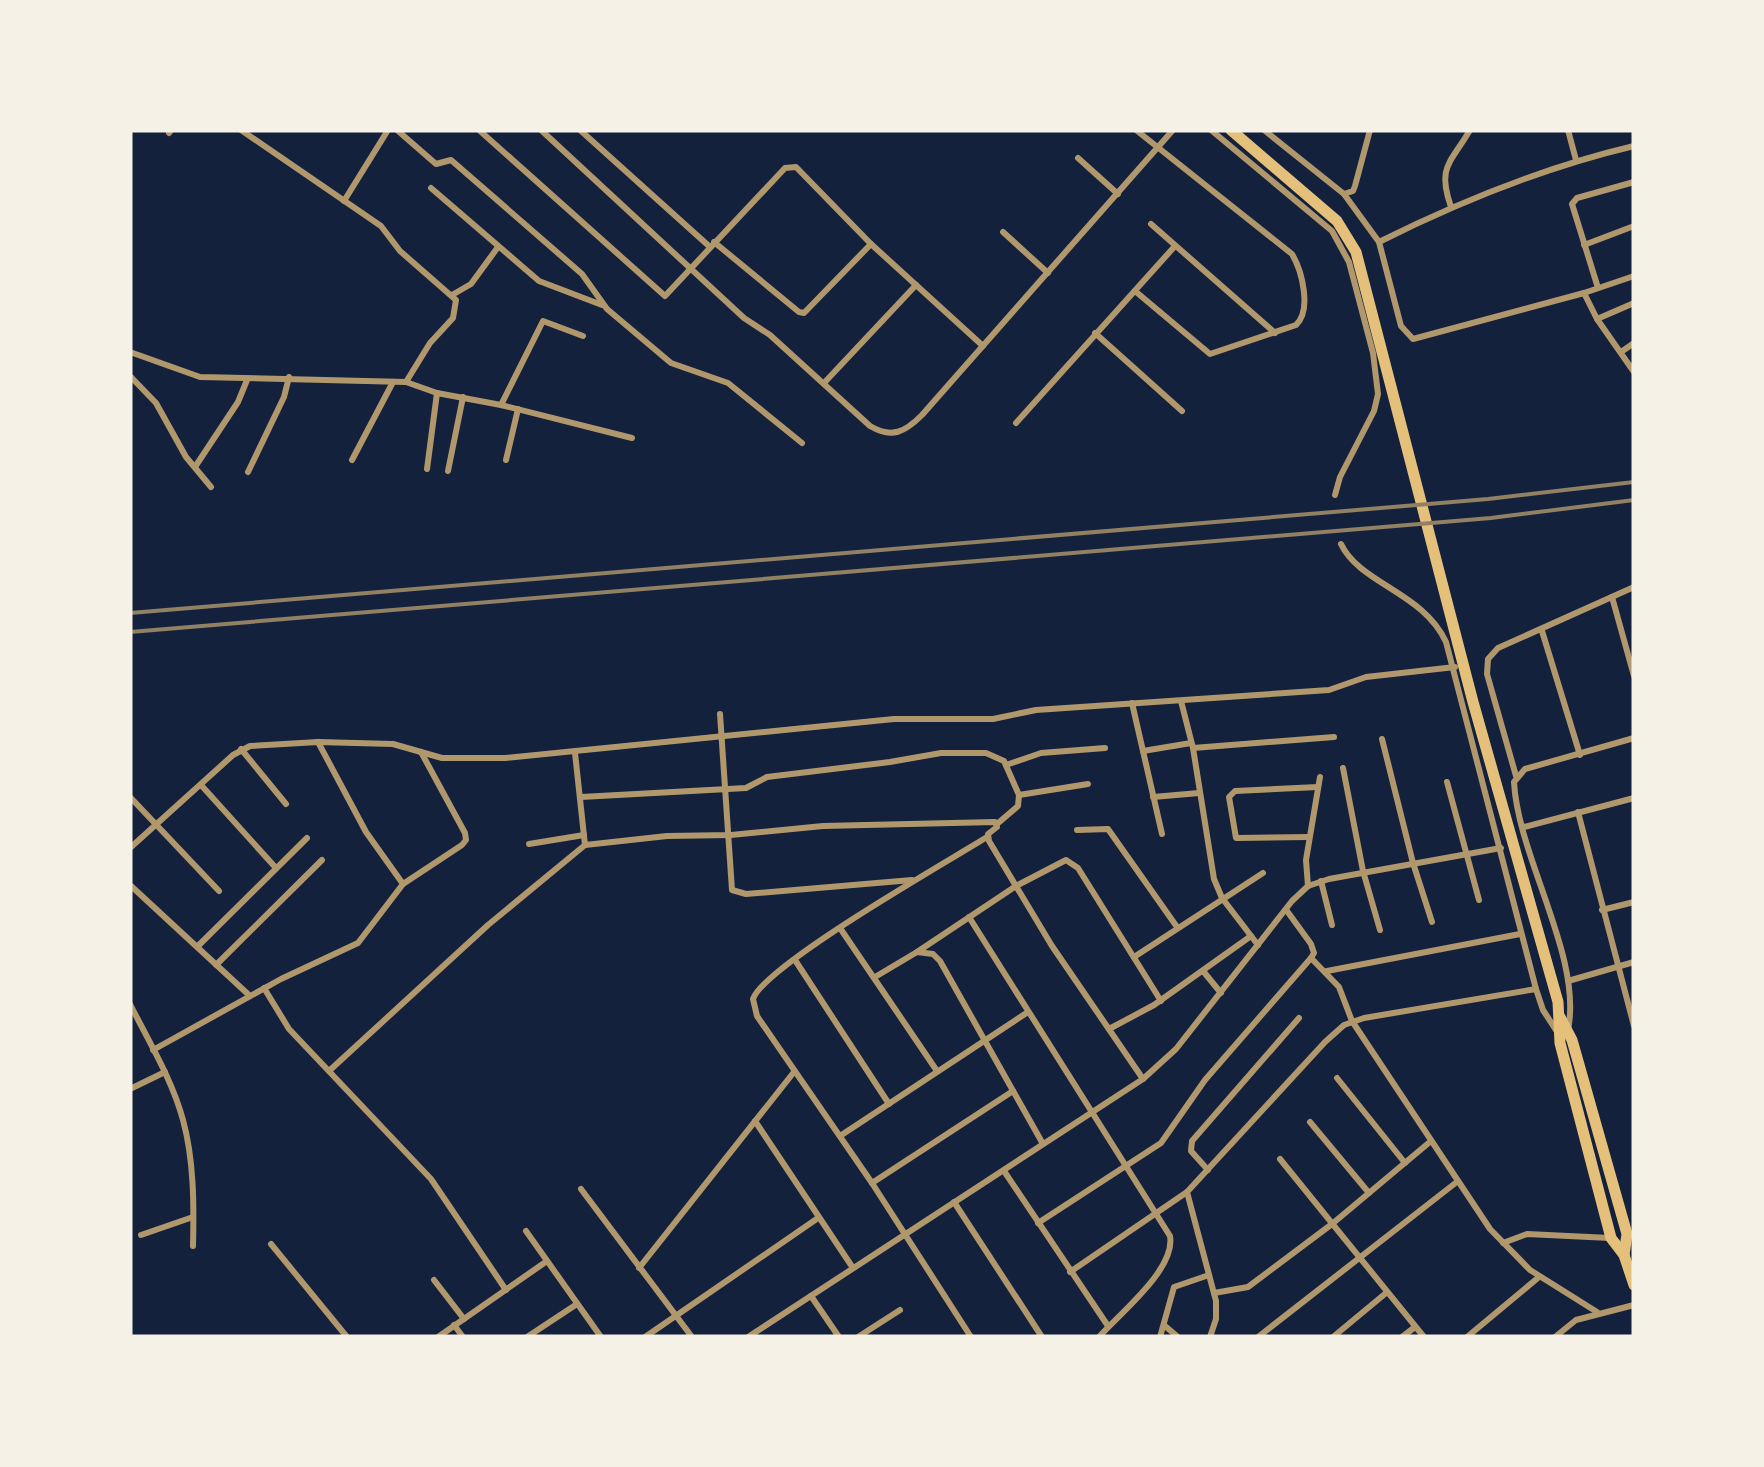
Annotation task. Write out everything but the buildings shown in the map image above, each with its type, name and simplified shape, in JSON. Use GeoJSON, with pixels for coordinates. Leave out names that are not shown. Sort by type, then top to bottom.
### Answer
{"type":"FeatureCollection","features":[{"type":"Feature","properties":{"kind":"main road"},"geometry":{"type":"LineString","coordinates":[[1231,130],[1337,222],[1356,252],[1472,702],[1558,1002],[1611,1238],[1628,1262]]}},
{"type":"Feature","properties":{"kind":"main road"},"geometry":{"type":"LineString","coordinates":[[1563,1030],[1627,1234],[1634,1285]]}},
{"type":"Feature","properties":{"kind":"street"},"geometry":{"type":"LineString","coordinates":[[240,130],[380,226],[400,251],[456,300],[453,318],[430,342],[406,382]]}},
{"type":"Feature","properties":{"kind":"street"},"geometry":{"type":"LineString","coordinates":[[344,201],[388,130]]}},
{"type":"Feature","properties":{"kind":"street"},"geometry":{"type":"LineString","coordinates":[[397,130],[436,164],[452,160],[582,274],[603,305],[672,363],[728,383],[802,443]]}},
{"type":"Feature","properties":{"kind":"street"},"geometry":{"type":"LineString","coordinates":[[478,130],[662,295],[668,294],[790,165],[801,171],[872,244],[983,346]]}},
{"type":"Feature","properties":{"kind":"street"},"geometry":{"type":"LineString","coordinates":[[541,130],[744,318],[770,334],[870,426],[891,434],[902,431],[922,415],[1173,130]]}},
{"type":"Feature","properties":{"kind":"street"},"geometry":{"type":"LineString","coordinates":[[580,130],[798,312],[804,313],[872,244]]}},
{"type":"Feature","properties":{"kind":"street"},"geometry":{"type":"LineString","coordinates":[[1135,291],[1210,354],[1296,326],[1304,313],[1302,274],[1292,254],[1136,130]]}},
{"type":"Feature","properties":{"kind":"street"},"geometry":{"type":"LineString","coordinates":[[1211,130],[1332,231],[1349,262],[1373,353],[1378,394],[1335,495]]}},
{"type":"Feature","properties":{"kind":"street"},"geometry":{"type":"LineString","coordinates":[[1264,130],[1344,194],[1380,242],[1401,326],[1413,340],[1634,276]]}},
{"type":"Feature","properties":{"kind":"street"},"geometry":{"type":"LineString","coordinates":[[1344,194],[1355,186],[1370,130]]}},
{"type":"Feature","properties":{"kind":"street"},"geometry":{"type":"LineString","coordinates":[[1451,206],[1443,184],[1444,174],[1470,130]]}},
{"type":"Feature","properties":{"kind":"street"},"geometry":{"type":"LineString","coordinates":[[1569,130],[1576,160]]}},
{"type":"Feature","properties":{"kind":"street"},"geometry":{"type":"LineString","coordinates":[[1380,242],[1451,206],[1576,160],[1634,146]]}},
{"type":"Feature","properties":{"kind":"street"},"geometry":{"type":"LineString","coordinates":[[1078,158],[1118,194]]}},
{"type":"Feature","properties":{"kind":"street"},"geometry":{"type":"LineString","coordinates":[[1598,288],[1572,204],[1576,198],[1634,182]]}},
{"type":"Feature","properties":{"kind":"street"},"geometry":{"type":"LineString","coordinates":[[432,188],[544,285],[603,305]]}},
{"type":"Feature","properties":{"kind":"street"},"geometry":{"type":"LineString","coordinates":[[1151,224],[1276,334]]}},
{"type":"Feature","properties":{"kind":"street"},"geometry":{"type":"LineString","coordinates":[[1584,245],[1634,226]]}},
{"type":"Feature","properties":{"kind":"street"},"geometry":{"type":"LineString","coordinates":[[1003,232],[1048,272]]}},
{"type":"Feature","properties":{"kind":"street"},"geometry":{"type":"LineString","coordinates":[[1016,423],[1175,246]]}},
{"type":"Feature","properties":{"kind":"street"},"geometry":{"type":"LineString","coordinates":[[452,295],[470,284],[498,247]]}},
{"type":"Feature","properties":{"kind":"street"},"geometry":{"type":"LineString","coordinates":[[824,383],[916,285]]}},
{"type":"Feature","properties":{"kind":"street"},"geometry":{"type":"LineString","coordinates":[[1584,293],[1634,372]]}},
{"type":"Feature","properties":{"kind":"street"},"geometry":{"type":"LineString","coordinates":[[1598,319],[1634,303]]}},
{"type":"Feature","properties":{"kind":"street"},"geometry":{"type":"LineString","coordinates":[[501,405],[543,321],[583,336]]}},
{"type":"Feature","properties":{"kind":"street"},"geometry":{"type":"LineString","coordinates":[[1095,333],[1182,411]]}},
{"type":"Feature","properties":{"kind":"street"},"geometry":{"type":"LineString","coordinates":[[1621,352],[1634,343]]}},
{"type":"Feature","properties":{"kind":"street"},"geometry":{"type":"LineString","coordinates":[[130,352],[200,377],[406,382],[632,438]]}},
{"type":"Feature","properties":{"kind":"street"},"geometry":{"type":"LineString","coordinates":[[130,376],[156,403],[182,451],[212,486]]}},
{"type":"Feature","properties":{"kind":"street"},"geometry":{"type":"LineString","coordinates":[[248,472],[284,398],[289,377]]}},
{"type":"Feature","properties":{"kind":"street"},"geometry":{"type":"LineString","coordinates":[[194,467],[238,402],[247,380]]}},
{"type":"Feature","properties":{"kind":"street"},"geometry":{"type":"LineString","coordinates":[[352,460],[393,382]]}},
{"type":"Feature","properties":{"kind":"street"},"geometry":{"type":"LineString","coordinates":[[427,469],[437,392]]}},
{"type":"Feature","properties":{"kind":"street"},"geometry":{"type":"LineString","coordinates":[[448,470],[463,397]]}},
{"type":"Feature","properties":{"kind":"street"},"geometry":{"type":"LineString","coordinates":[[506,460],[518,409]]}},
{"type":"Feature","properties":{"kind":"street"},"geometry":{"type":"LineString","coordinates":[[1341,544],[1352,558],[1429,615],[1442,633],[1455,666],[1536,990],[1563,1030]]}},
{"type":"Feature","properties":{"kind":"street"},"geometry":{"type":"LineString","coordinates":[[1563,1030],[1572,1008],[1568,981],[1524,827],[1514,788],[1516,776],[1486,666],[1498,648],[1634,588]]}},
{"type":"Feature","properties":{"kind":"street"},"geometry":{"type":"LineString","coordinates":[[1612,597],[1634,676]]}},
{"type":"Feature","properties":{"kind":"street"},"geometry":{"type":"LineString","coordinates":[[1542,631],[1580,755]]}},
{"type":"Feature","properties":{"kind":"street"},"geometry":{"type":"LineString","coordinates":[[130,848],[241,749],[318,742],[393,744],[449,759],[575,753],[801,727],[934,718],[992,719],[1028,711],[1329,690],[1374,676],[1455,666]]}},
{"type":"Feature","properties":{"kind":"street"},"geometry":{"type":"LineString","coordinates":[[1181,701],[1214,879],[1222,898],[1258,946]]}},
{"type":"Feature","properties":{"kind":"street"},"geometry":{"type":"LineString","coordinates":[[1132,703],[1162,834]]}},
{"type":"Feature","properties":{"kind":"street"},"geometry":{"type":"LineString","coordinates":[[720,714],[732,890],[738,894],[917,880]]}},
{"type":"Feature","properties":{"kind":"street"},"geometry":{"type":"LineString","coordinates":[[1142,751],[1334,737]]}},
{"type":"Feature","properties":{"kind":"street"},"geometry":{"type":"LineString","coordinates":[[1516,776],[1525,768],[1634,738]]}},
{"type":"Feature","properties":{"kind":"street"},"geometry":{"type":"LineString","coordinates":[[1382,739],[1432,922]]}},
{"type":"Feature","properties":{"kind":"street"},"geometry":{"type":"LineString","coordinates":[[318,742],[366,832],[403,884]]}},
{"type":"Feature","properties":{"kind":"street"},"geometry":{"type":"LineString","coordinates":[[1006,764],[1041,753],[1105,748]]}},
{"type":"Feature","properties":{"kind":"street"},"geometry":{"type":"LineString","coordinates":[[241,749],[286,804]]}},
{"type":"Feature","properties":{"kind":"street"},"geometry":{"type":"LineString","coordinates":[[154,1050],[264,988],[358,943],[403,884],[466,840],[422,752]]}},
{"type":"Feature","properties":{"kind":"street"},"geometry":{"type":"LineString","coordinates":[[575,753],[584,846]]}},
{"type":"Feature","properties":{"kind":"street"},"geometry":{"type":"LineString","coordinates":[[581,797],[746,788],[767,776],[941,753],[986,753],[998,756],[1006,764],[1018,795],[1018,806],[987,837],[840,928],[761,983],[752,999],[757,1016],[872,1183],[971,1337]]}},
{"type":"Feature","properties":{"kind":"street"},"geometry":{"type":"LineString","coordinates":[[1343,768],[1380,930]]}},
{"type":"Feature","properties":{"kind":"street"},"geometry":{"type":"LineString","coordinates":[[1308,886],[1306,860],[1320,777]]}},
{"type":"Feature","properties":{"kind":"street"},"geometry":{"type":"LineString","coordinates":[[1447,782],[1479,900]]}},
{"type":"Feature","properties":{"kind":"street"},"geometry":{"type":"LineString","coordinates":[[1018,795],[1088,784]]}},
{"type":"Feature","properties":{"kind":"street"},"geometry":{"type":"LineString","coordinates":[[200,785],[276,868]]}},
{"type":"Feature","properties":{"kind":"street"},"geometry":{"type":"LineString","coordinates":[[1310,837],[1236,838],[1229,797],[1235,790],[1318,787]]}},
{"type":"Feature","properties":{"kind":"street"},"geometry":{"type":"LineString","coordinates":[[1153,797],[1199,793]]}},
{"type":"Feature","properties":{"kind":"street"},"geometry":{"type":"LineString","coordinates":[[130,796],[218,891]]}},
{"type":"Feature","properties":{"kind":"street"},"geometry":{"type":"LineString","coordinates":[[1524,827],[1634,798]]}},
{"type":"Feature","properties":{"kind":"street"},"geometry":{"type":"LineString","coordinates":[[1578,812],[1634,1026]]}},
{"type":"Feature","properties":{"kind":"street"},"geometry":{"type":"LineString","coordinates":[[329,1071],[488,925],[584,846],[823,826],[998,824]]}},
{"type":"Feature","properties":{"kind":"street"},"geometry":{"type":"LineString","coordinates":[[1077,830],[1108,829],[1177,927]]}},
{"type":"Feature","properties":{"kind":"street"},"geometry":{"type":"LineString","coordinates":[[528,844],[584,835]]}},
{"type":"Feature","properties":{"kind":"street"},"geometry":{"type":"LineString","coordinates":[[987,837],[1143,1079]]}},
{"type":"Feature","properties":{"kind":"street"},"geometry":{"type":"LineString","coordinates":[[198,946],[307,838]]}},
{"type":"Feature","properties":{"kind":"street"},"geometry":{"type":"LineString","coordinates":[[748,1337],[1143,1079],[1176,1049],[1308,886],[1364,871],[1501,848]]}},
{"type":"Feature","properties":{"kind":"street"},"geometry":{"type":"LineString","coordinates":[[216,965],[322,860]]}},
{"type":"Feature","properties":{"kind":"street"},"geometry":{"type":"LineString","coordinates":[[874,977],[1016,886],[1059,862],[1072,863],[1162,1001]]}},
{"type":"Feature","properties":{"kind":"street"},"geometry":{"type":"LineString","coordinates":[[1134,957],[1263,873]]}},
{"type":"Feature","properties":{"kind":"street"},"geometry":{"type":"LineString","coordinates":[[1320,881],[1332,925]]}},
{"type":"Feature","properties":{"kind":"street"},"geometry":{"type":"LineString","coordinates":[[130,885],[250,996]]}},
{"type":"Feature","properties":{"kind":"street"},"geometry":{"type":"LineString","coordinates":[[1602,910],[1634,902]]}},
{"type":"Feature","properties":{"kind":"street"},"geometry":{"type":"LineString","coordinates":[[1038,1223],[1161,1143],[1206,1080],[1311,958],[1311,944],[1286,911]]}},
{"type":"Feature","properties":{"kind":"street"},"geometry":{"type":"LineString","coordinates":[[969,917],[1170,1236],[1172,1245],[1166,1262],[1099,1337]]}},
{"type":"Feature","properties":{"kind":"street"},"geometry":{"type":"LineString","coordinates":[[840,928],[937,1072]]}},
{"type":"Feature","properties":{"kind":"street"},"geometry":{"type":"LineString","coordinates":[[1326,972],[1520,934]]}},
{"type":"Feature","properties":{"kind":"street"},"geometry":{"type":"LineString","coordinates":[[1109,1029],[1162,1001],[1251,936]]}},
{"type":"Feature","properties":{"kind":"street"},"geometry":{"type":"LineString","coordinates":[[916,952],[933,954],[940,961],[1044,1144]]}},
{"type":"Feature","properties":{"kind":"street"},"geometry":{"type":"LineString","coordinates":[[1311,958],[1338,987],[1352,1022],[1502,1243],[1539,1277],[1597,1312]]}},
{"type":"Feature","properties":{"kind":"street"},"geometry":{"type":"LineString","coordinates":[[795,960],[888,1104]]}},
{"type":"Feature","properties":{"kind":"street"},"geometry":{"type":"LineString","coordinates":[[1568,981],[1634,962]]}},
{"type":"Feature","properties":{"kind":"street"},"geometry":{"type":"LineString","coordinates":[[1203,970],[1221,993]]}},
{"type":"Feature","properties":{"kind":"street"},"geometry":{"type":"LineString","coordinates":[[264,988],[284,1022],[438,1187],[506,1290]]}},
{"type":"Feature","properties":{"kind":"street"},"geometry":{"type":"LineString","coordinates":[[1070,1272],[1187,1192],[1325,1042],[1352,1022],[1536,990]]}},
{"type":"Feature","properties":{"kind":"street"},"geometry":{"type":"LineString","coordinates":[[130,1004],[165,1072],[184,1124],[193,1246]]}},
{"type":"Feature","properties":{"kind":"street"},"geometry":{"type":"LineString","coordinates":[[840,1136],[1028,1012]]}},
{"type":"Feature","properties":{"kind":"street"},"geometry":{"type":"LineString","coordinates":[[1208,1170],[1191,1152],[1192,1140],[1299,1018]]}},
{"type":"Feature","properties":{"kind":"street"},"geometry":{"type":"LineString","coordinates":[[130,1089],[165,1072]]}},
{"type":"Feature","properties":{"kind":"street"},"geometry":{"type":"LineString","coordinates":[[639,1268],[794,1072]]}},
{"type":"Feature","properties":{"kind":"street"},"geometry":{"type":"LineString","coordinates":[[1337,1078],[1405,1163]]}},
{"type":"Feature","properties":{"kind":"street"},"geometry":{"type":"LineString","coordinates":[[872,1183],[1012,1090]]}},
{"type":"Feature","properties":{"kind":"street"},"geometry":{"type":"LineString","coordinates":[[754,1121],[852,1268]]}},
{"type":"Feature","properties":{"kind":"street"},"geometry":{"type":"LineString","coordinates":[[1310,1122],[1370,1193]]}},
{"type":"Feature","properties":{"kind":"street"},"geometry":{"type":"LineString","coordinates":[[1214,1292],[1236,1292],[1248,1287],[1432,1141]]}},
{"type":"Feature","properties":{"kind":"street"},"geometry":{"type":"LineString","coordinates":[[1280,1160],[1424,1337]]}},
{"type":"Feature","properties":{"kind":"street"},"geometry":{"type":"LineString","coordinates":[[1004,1171],[1108,1326]]}},
{"type":"Feature","properties":{"kind":"street"},"geometry":{"type":"LineString","coordinates":[[1258,1337],[1458,1182]]}},
{"type":"Feature","properties":{"kind":"street"},"geometry":{"type":"LineString","coordinates":[[581,1189],[692,1337]]}},
{"type":"Feature","properties":{"kind":"street"},"geometry":{"type":"LineString","coordinates":[[1187,1192],[1217,1309],[1210,1337]]}},
{"type":"Feature","properties":{"kind":"street"},"geometry":{"type":"LineString","coordinates":[[954,1202],[1042,1337]]}},
{"type":"Feature","properties":{"kind":"street"},"geometry":{"type":"LineString","coordinates":[[142,1235],[193,1217]]}},
{"type":"Feature","properties":{"kind":"street"},"geometry":{"type":"LineString","coordinates":[[651,1335],[818,1218]]}},
{"type":"Feature","properties":{"kind":"street"},"geometry":{"type":"LineString","coordinates":[[526,1230],[601,1337]]}},
{"type":"Feature","properties":{"kind":"street"},"geometry":{"type":"LineString","coordinates":[[1502,1243],[1527,1234],[1611,1238]]}},
{"type":"Feature","properties":{"kind":"street"},"geometry":{"type":"LineString","coordinates":[[271,1244],[347,1337]]}},
{"type":"Feature","properties":{"kind":"street"},"geometry":{"type":"LineString","coordinates":[[438,1337],[547,1261]]}},
{"type":"Feature","properties":{"kind":"street"},"geometry":{"type":"LineString","coordinates":[[1160,1337],[1174,1288],[1209,1275]]}},
{"type":"Feature","properties":{"kind":"street"},"geometry":{"type":"LineString","coordinates":[[1467,1337],[1539,1277]]}},
{"type":"Feature","properties":{"kind":"street"},"geometry":{"type":"LineString","coordinates":[[434,1280],[464,1319]]}},
{"type":"Feature","properties":{"kind":"street"},"geometry":{"type":"LineString","coordinates":[[1332,1337],[1386,1292]]}},
{"type":"Feature","properties":{"kind":"street"},"geometry":{"type":"LineString","coordinates":[[810,1296],[839,1337]]}},
{"type":"Feature","properties":{"kind":"street"},"geometry":{"type":"LineString","coordinates":[[527,1337],[577,1304]]}},
{"type":"Feature","properties":{"kind":"street"},"geometry":{"type":"LineString","coordinates":[[1554,1337],[1576,1320],[1634,1304]]}},
{"type":"Feature","properties":{"kind":"street"},"geometry":{"type":"LineString","coordinates":[[858,1337],[900,1310]]}},
{"type":"Feature","properties":{"kind":"street"},"geometry":{"type":"LineString","coordinates":[[454,1325],[463,1337]]}},
{"type":"Feature","properties":{"kind":"street"},"geometry":{"type":"LineString","coordinates":[[1165,1326],[1178,1337]]}},
{"type":"Feature","properties":{"kind":"street"},"geometry":{"type":"LineString","coordinates":[[762,1327],[768,1337]]}},
{"type":"Feature","properties":{"kind":"street"},"geometry":{"type":"LineString","coordinates":[[1402,1337],[1416,1327]]}},
{"type":"Feature","properties":{"kind":"railway"},"geometry":{"type":"LineString","coordinates":[[130,613],[1488,499],[1634,482]]}},
{"type":"Feature","properties":{"kind":"railway"},"geometry":{"type":"LineString","coordinates":[[130,632],[1491,518],[1634,500]]}}]}
